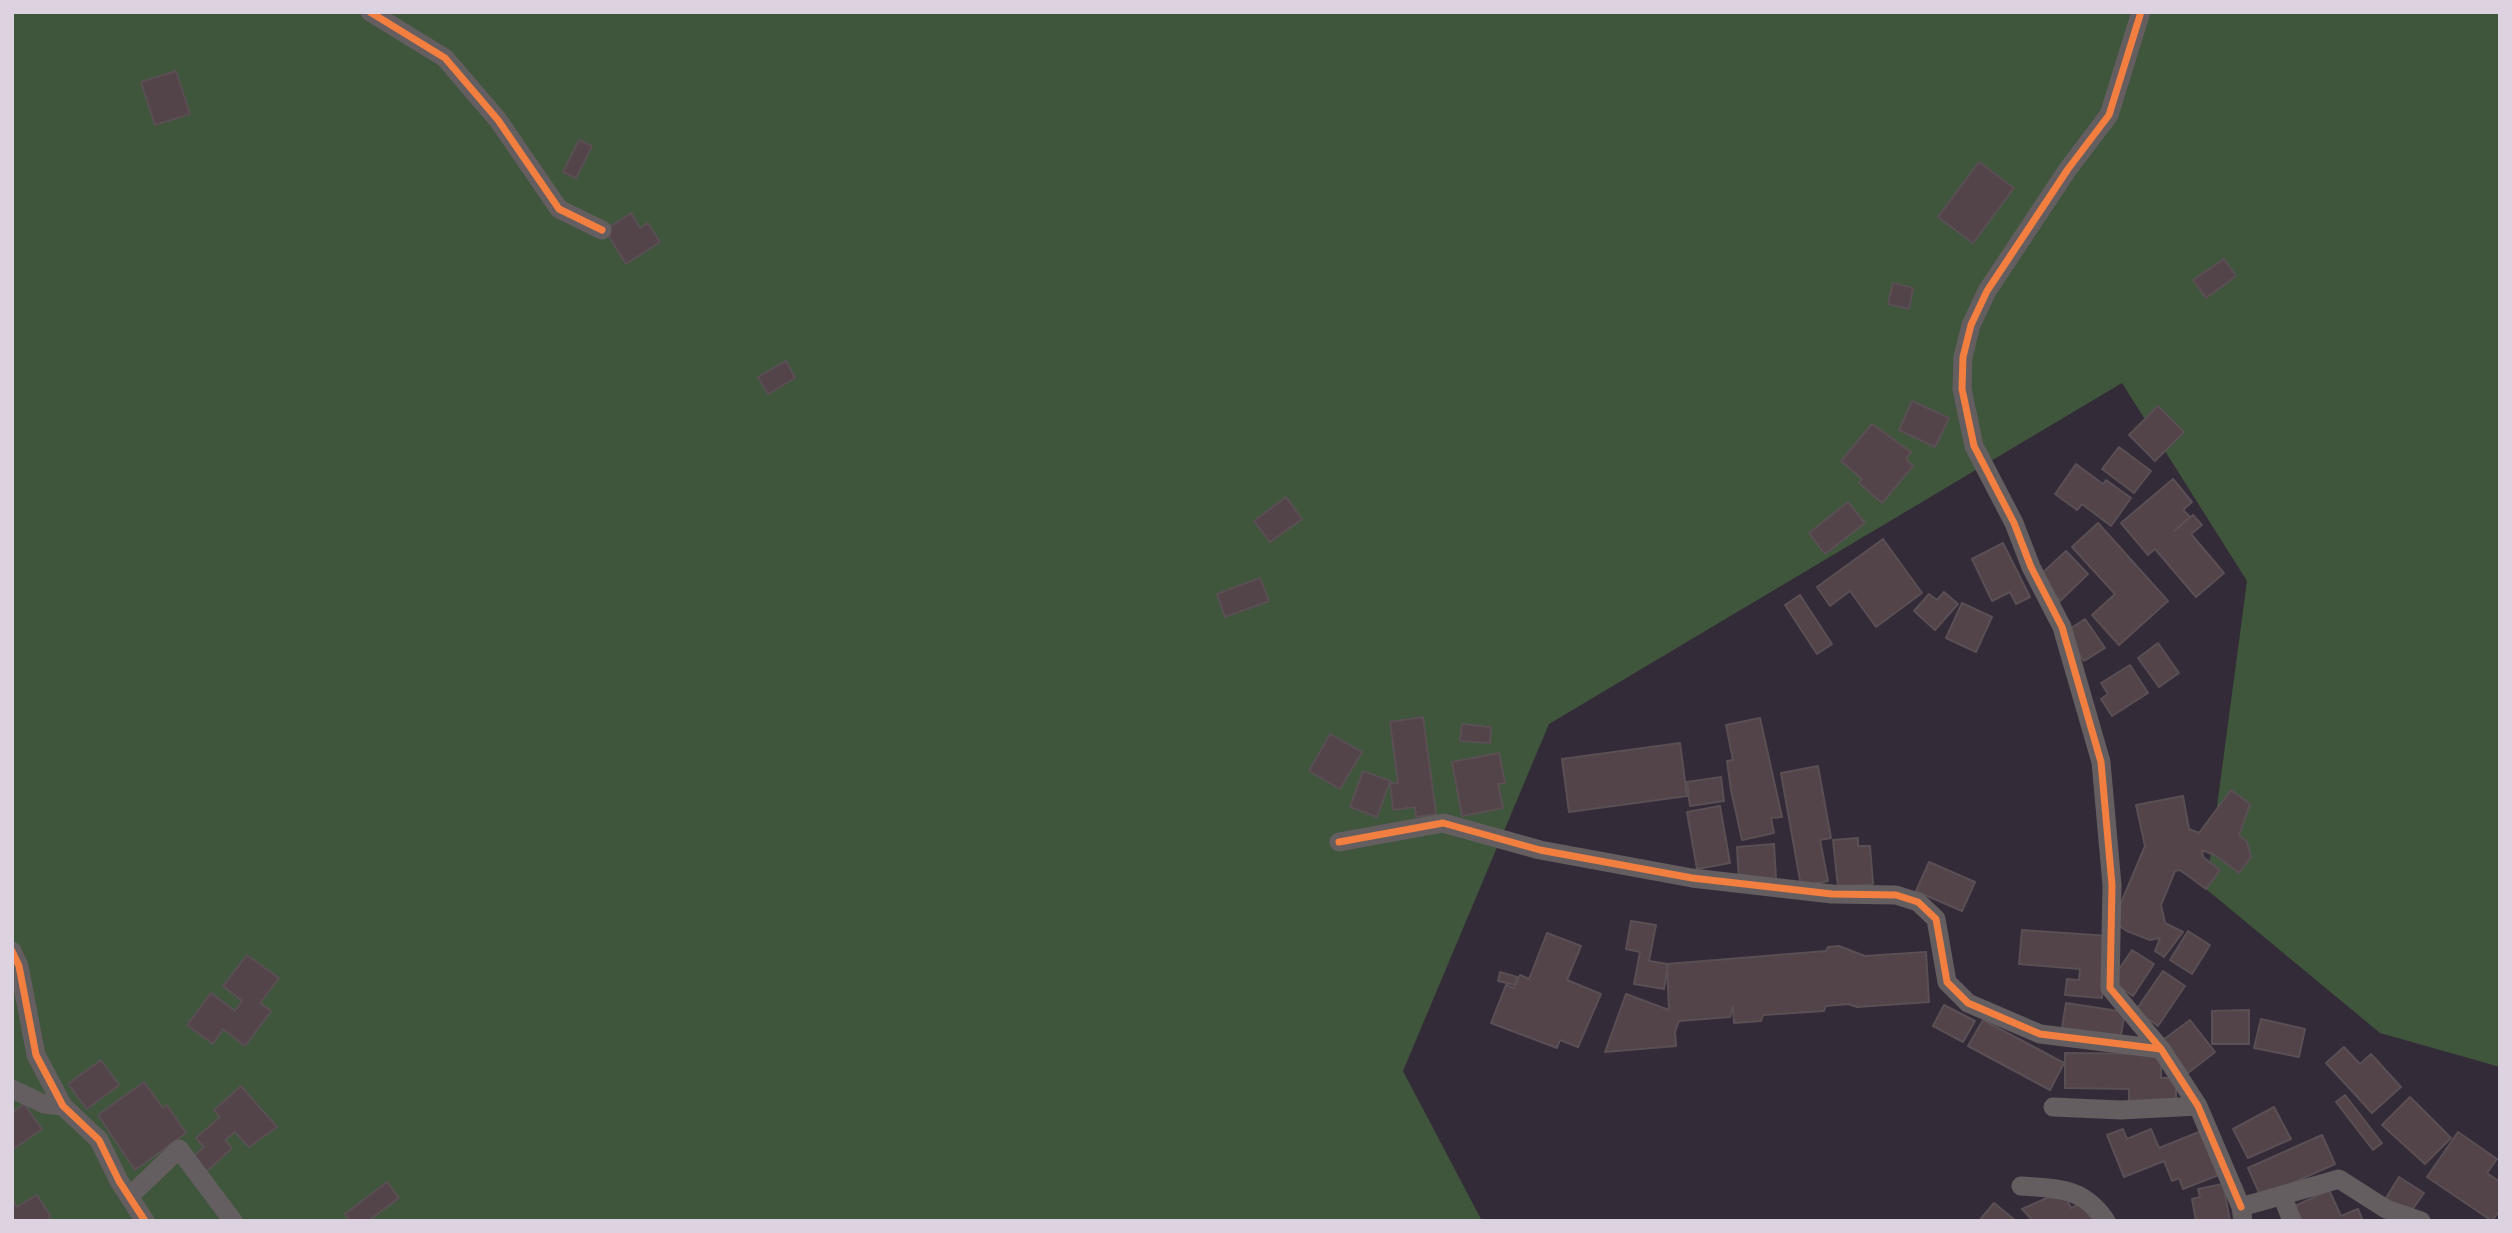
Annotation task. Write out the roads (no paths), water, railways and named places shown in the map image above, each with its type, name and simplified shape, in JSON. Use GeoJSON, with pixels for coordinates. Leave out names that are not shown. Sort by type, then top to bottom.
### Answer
{"type":"FeatureCollection","features":[{"type":"Feature","properties":{"kind":"street"},"geometry":{"type":"LineString","coordinates":[[370,12],[445,58],[498,120],[559,209],[602,230]]}},
{"type":"Feature","properties":{"kind":"street"},"geometry":{"type":"LineString","coordinates":[[2141,12],[2109,115],[2068,169],[1987,291],[1971,325],[1963,357],[1962,389],[1974,446],[2014,523],[2031,567],[2062,627],[2101,762],[2112,885],[2110,988],[2161,1049],[2198,1106],[2242,1214],[2282,1195],[2339,1179],[2389,1215],[2421,1221]]}},
{"type":"Feature","properties":{"kind":"street"},"geometry":{"type":"LineString","coordinates":[[1339,842],[1443,823],[1540,850],[1692,878],[1832,894],[1896,895],[1918,902],[1936,919],[1947,982],[1968,1003],[2040,1034],[2161,1049]]}},
{"type":"Feature","properties":{"kind":"street"},"geometry":{"type":"LineString","coordinates":[[12,951],[19,966],[36,1055],[63,1105],[99,1140],[119,1181],[131,1195],[145,1221]]}},
{"type":"Feature","properties":{"kind":"street"},"geometry":{"type":"LineString","coordinates":[[12,1088],[44,1104],[63,1105]]}},
{"type":"Feature","properties":{"kind":"street"},"geometry":{"type":"LineString","coordinates":[[2053,1107],[2121,1110],[2198,1106]]}},
{"type":"Feature","properties":{"kind":"street"},"geometry":{"type":"LineString","coordinates":[[131,1195],[179,1149],[233,1221]]}},
{"type":"Feature","properties":{"kind":"street"},"geometry":{"type":"LineString","coordinates":[[2021,1186],[2074,1193],[2095,1204],[2106,1221]]}},
{"type":"Feature","properties":{"kind":"street"},"geometry":{"type":"LineString","coordinates":[[2282,1195],[2292,1221]]}}]}
